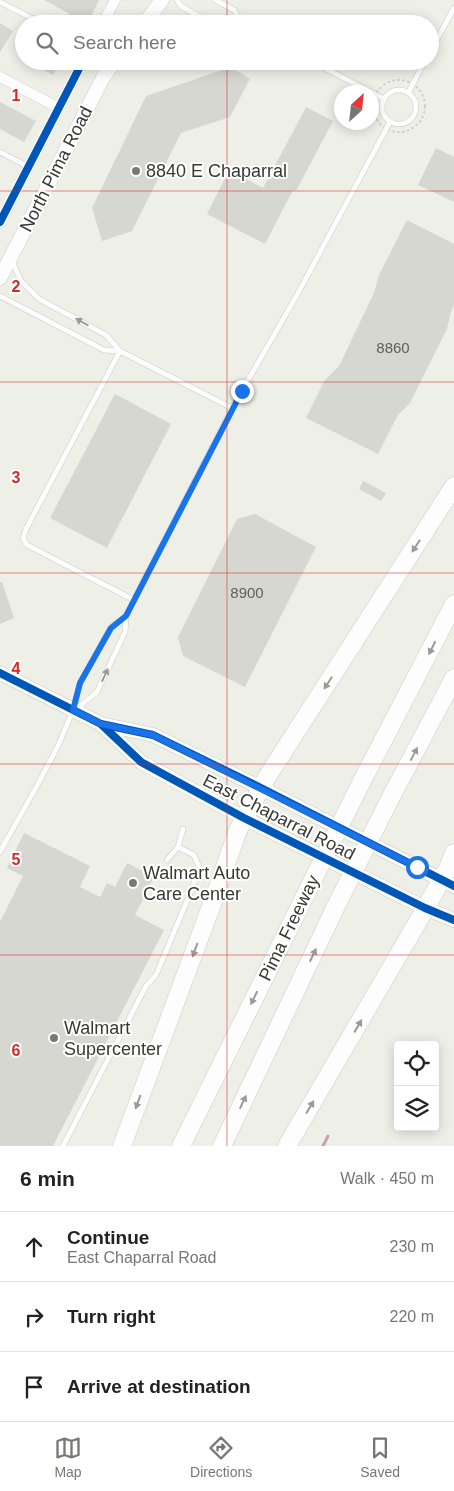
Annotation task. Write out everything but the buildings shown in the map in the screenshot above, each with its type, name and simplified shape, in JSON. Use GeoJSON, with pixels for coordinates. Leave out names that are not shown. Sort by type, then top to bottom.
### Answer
{"type":"FeatureCollection","features":[{"type":"Feature","properties":{"kind":"highway"},"geometry":{"type":"LineString","coordinates":[[122,1146],[244,818],[261,788],[454,486]]}},
{"type":"Feature","properties":{"kind":"highway","name":"Pima Freeway"},"geometry":{"type":"LineString","coordinates":[[181,1146],[361,783],[454,604]]}},
{"type":"Feature","properties":{"kind":"highway","name":"Pima Freeway"},"geometry":{"type":"LineString","coordinates":[[222,1146],[336,906],[454,678]]}},
{"type":"Feature","properties":{"kind":"highway"},"geometry":{"type":"LineString","coordinates":[[287,1146],[425,908],[448,883],[454,852]]}},
{"type":"Feature","properties":{"kind":"main road"},"geometry":{"type":"LineString","coordinates":[[151,15],[162,0]]}},
{"type":"Feature","properties":{"kind":"main road","name":"North Pima Road"},"geometry":{"type":"LineString","coordinates":[[0,278],[108,70]]}},
{"type":"Feature","properties":{"kind":"main road","name":"East Chaparral Road"},"geometry":{"type":"LineString","coordinates":[[0,673],[101,724],[153,735],[448,883]]}},
{"type":"Feature","properties":{"kind":"main road","name":"East Chaparral Road"},"geometry":{"type":"LineString","coordinates":[[101,724],[141,762],[244,818],[425,908],[454,920]]}},
{"type":"Feature","properties":{"kind":"street"},"geometry":{"type":"LineString","coordinates":[[107,15],[115,0]]}},
{"type":"Feature","properties":{"kind":"street"},"geometry":{"type":"LineString","coordinates":[[0,222],[78,70]]}},
{"type":"Feature","properties":{"kind":"street"},"geometry":{"type":"LineString","coordinates":[[0,77],[59,108]]}},
{"type":"Feature","properties":{"kind":"lane"},"geometry":{"type":"LineString","coordinates":[[177,0],[181,6],[196,15]]}},
{"type":"Feature","properties":{"kind":"lane"},"geometry":{"type":"LineString","coordinates":[[215,0],[234,10],[237,15]]}},
{"type":"Feature","properties":{"kind":"lane"},"geometry":{"type":"LineString","coordinates":[[0,2],[25,15]]}},
{"type":"Feature","properties":{"kind":"lane"},"geometry":{"type":"LineString","coordinates":[[439,36],[454,8]]}},
{"type":"Feature","properties":{"kind":"lane"},"geometry":{"type":"LineString","coordinates":[[328,70],[357,85]]}},
{"type":"Feature","properties":{"kind":"lane"},"geometry":{"type":"LineString","coordinates":[[408,93],[420,70]]}},
{"type":"Feature","properties":{"kind":"lane"},"geometry":{"type":"LineString","coordinates":[[397,90],[408,93],[415,101],[414,116],[406,124],[390,122],[383,114],[382,104],[384,98],[397,90]]}},
{"type":"Feature","properties":{"kind":"lane"},"geometry":{"type":"LineString","coordinates":[[379,96],[384,98]]}},
{"type":"Feature","properties":{"kind":"lane"},"geometry":{"type":"LineString","coordinates":[[73,710],[97,692],[125,632],[126,616],[232,408],[297,295],[390,122]]}},
{"type":"Feature","properties":{"kind":"lane"},"geometry":{"type":"LineString","coordinates":[[0,152],[29,167]]}},
{"type":"Feature","properties":{"kind":"lane"},"geometry":{"type":"LineString","coordinates":[[11,258],[21,281],[41,300],[106,335],[120,351],[232,408]]}},
{"type":"Feature","properties":{"kind":"lane"},"geometry":{"type":"LineString","coordinates":[[0,296],[104,350],[120,351]]}},
{"type":"Feature","properties":{"kind":"lane"},"geometry":{"type":"LineString","coordinates":[[120,351],[26,529],[24,538],[27,545],[134,600]]}},
{"type":"Feature","properties":{"kind":"lane"},"geometry":{"type":"LineString","coordinates":[[0,852],[50,761],[73,710],[80,683],[111,628],[126,616]]}},
{"type":"Feature","properties":{"kind":"lane"},"geometry":{"type":"LineString","coordinates":[[167,860],[178,847],[184,829]]}},
{"type":"Feature","properties":{"kind":"lane"},"geometry":{"type":"LineString","coordinates":[[63,1146],[146,986],[156,975],[192,889],[199,867],[197,861],[194,855],[178,847]]}},
{"type":"Feature","properties":{"kind":"path"},"geometry":{"type":"LineString","coordinates":[[379,92],[384,86],[394,81],[402,80],[418,88],[425,103],[422,119],[409,130],[401,132],[392,131],[379,121]]}},
{"type":"Feature","properties":{"kind":"waterway"},"geometry":{"type":"LineString","coordinates":[[323,1146],[328,1136]]}},
{"type":"Feature","properties":{"kind":"cycle path"},"geometry":{"type":"LineString","coordinates":[[0,222],[78,70]]}},
{"type":"Feature","properties":{"kind":"cycle path"},"geometry":{"type":"LineString","coordinates":[[0,673],[101,724],[153,735],[454,886]]}},
{"type":"Feature","properties":{"kind":"cycle path"},"geometry":{"type":"LineString","coordinates":[[102,725],[141,762],[244,818],[425,908],[454,920]]}},
{"type":"Feature","properties":{"kind":"place","name":"8840 E Chaparral"},"geometry":{"type":"Point","coordinates":[136,171]}},
{"type":"Feature","properties":{"kind":"place","name":"Walmart Auto Care Center"},"geometry":{"type":"Point","coordinates":[133,883]}},
{"type":"Feature","properties":{"kind":"place","name":"Walmart Supercenter"},"geometry":{"type":"Point","coordinates":[54,1038]}},
{"type":"Feature","properties":{"kind":"route"},"geometry":{"type":"LineString","coordinates":[[242,391],[126,616],[111,628],[80,683],[73,710],[101,724],[153,735],[417,867]]}}]}
